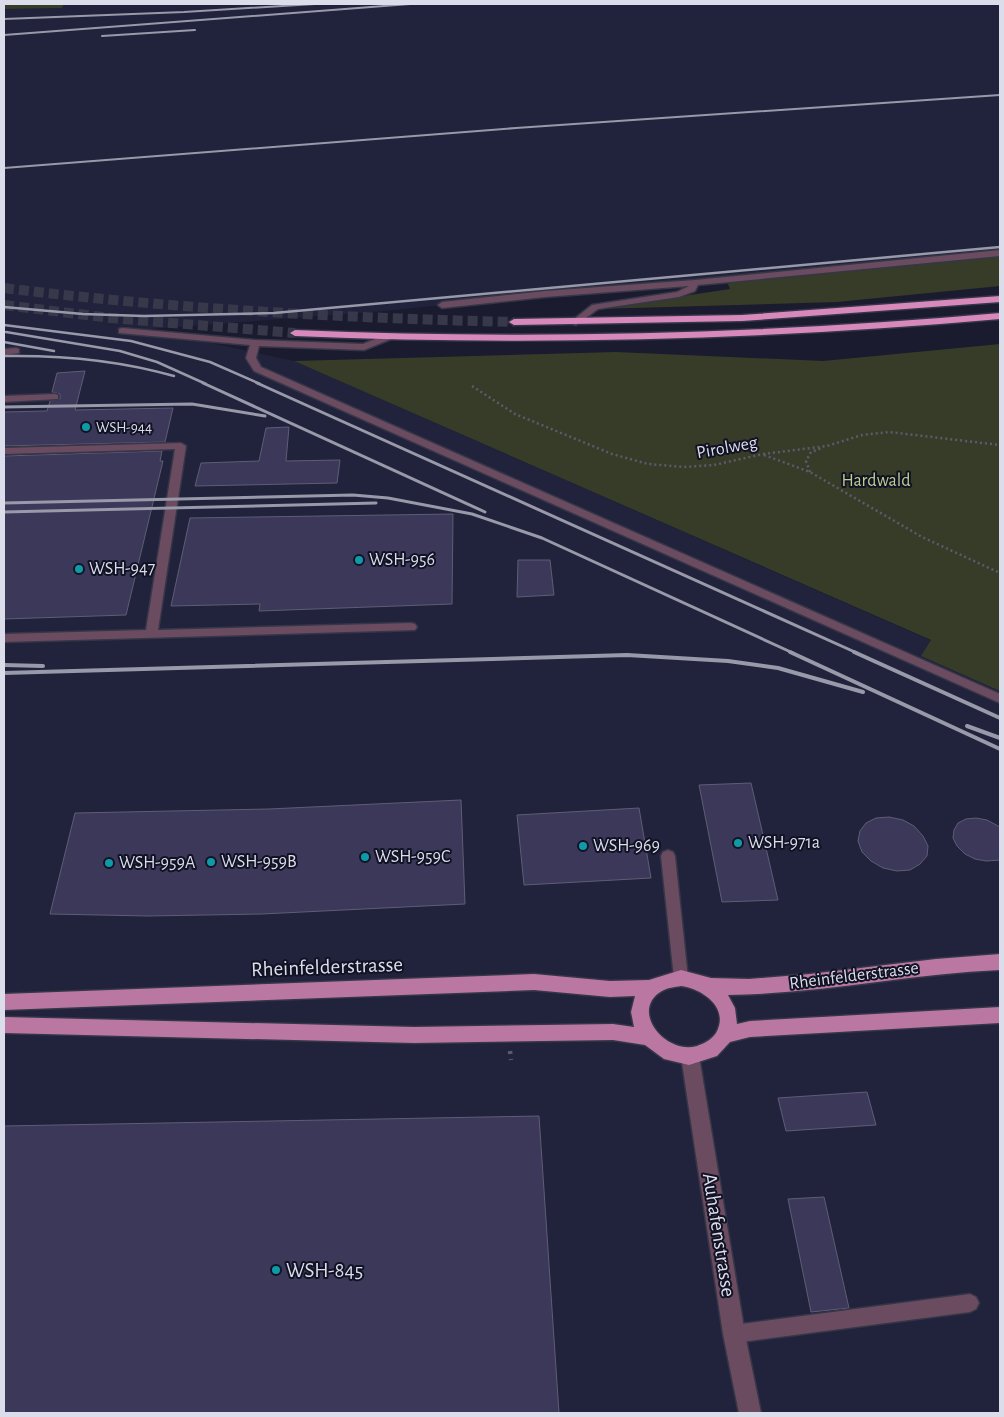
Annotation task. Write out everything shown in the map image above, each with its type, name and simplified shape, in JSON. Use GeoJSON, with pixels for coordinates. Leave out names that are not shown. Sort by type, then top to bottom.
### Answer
{"type":"FeatureCollection","features":[{"type":"Feature","properties":{"kind":"highway"},"geometry":{"type":"LineString","coordinates":[[514,322],[752,317],[1000,299]]}},
{"type":"Feature","properties":{"kind":"highway"},"geometry":{"type":"LineString","coordinates":[[295,333],[498,339],[694,337],[850,329],[1000,316]]}},
{"type":"Feature","properties":{"kind":"main road","name":"Rheinfelderstrasse"},"geometry":{"type":"LineString","coordinates":[[708,986],[733,988],[779,985],[963,963],[1000,962]]}},
{"type":"Feature","properties":{"kind":"main road"},"geometry":{"type":"LineString","coordinates":[[681,978],[695,980],[708,986],[727,1008],[728,1026],[726,1035],[712,1050],[690,1056],[667,1052],[648,1037],[642,1028],[639,1016],[642,1001],[651,988],[660,982],[681,978]]}},
{"type":"Feature","properties":{"kind":"main road","name":"Rheinfelderstrasse"},"geometry":{"type":"LineString","coordinates":[[4,1002],[534,982],[610,989],[651,988]]}},
{"type":"Feature","properties":{"kind":"main road"},"geometry":{"type":"LineString","coordinates":[[726,1035],[750,1029],[1000,1015]]}},
{"type":"Feature","properties":{"kind":"main road"},"geometry":{"type":"LineString","coordinates":[[4,1025],[414,1035],[613,1032],[648,1037]]}},
{"type":"Feature","properties":{"kind":"street","name":"Auhafenstrasse"},"geometry":{"type":"LineString","coordinates":[[690,1056],[734,1334],[750,1413]]}},
{"type":"Feature","properties":{"kind":"lane"},"geometry":{"type":"LineString","coordinates":[[442,305],[1000,253]]}},
{"type":"Feature","properties":{"kind":"lane"},"geometry":{"type":"LineString","coordinates":[[576,322],[595,307],[679,294],[692,289],[694,283]]}},
{"type":"Feature","properties":{"kind":"lane"},"geometry":{"type":"LineString","coordinates":[[122,331],[255,343],[364,347],[388,337]]}},
{"type":"Feature","properties":{"kind":"lane"},"geometry":{"type":"LineString","coordinates":[[255,343],[251,358],[257,369],[1000,699]]}},
{"type":"Feature","properties":{"kind":"lane"},"geometry":{"type":"LineString","coordinates":[[4,352],[16,351]]}},
{"type":"Feature","properties":{"kind":"lane"},"geometry":{"type":"LineString","coordinates":[[4,399],[55,397]]}},
{"type":"Feature","properties":{"kind":"lane"},"geometry":{"type":"LineString","coordinates":[[4,451],[181,446],[151,634]]}},
{"type":"Feature","properties":{"kind":"lane"},"geometry":{"type":"LineString","coordinates":[[4,638],[411,627]]}},
{"type":"Feature","properties":{"kind":"lane"},"geometry":{"type":"LineString","coordinates":[[668,856],[681,978]]}},
{"type":"Feature","properties":{"kind":"lane"},"geometry":{"type":"LineString","coordinates":[[734,1334],[970,1304]]}},
{"type":"Feature","properties":{"kind":"path","name":"Pirolweg"},"geometry":{"type":"LineString","coordinates":[[472,386],[515,414],[612,454],[648,464],[684,468],[763,454],[827,446],[862,435],[889,432],[1000,445]]}},
{"type":"Feature","properties":{"kind":"path"},"geometry":{"type":"LineString","coordinates":[[810,472],[806,461],[811,452],[827,446]]}},
{"type":"Feature","properties":{"kind":"path"},"geometry":{"type":"LineString","coordinates":[[763,454],[810,472],[922,537],[1000,573]]}},
{"type":"Feature","properties":{"kind":"shaded area"},"geometry":{"type":"Polygon","coordinates":[[[64,4],[1000,4],[1000,253],[545,294],[386,311],[150,329],[102,324],[157,331],[294,361],[932,641],[1000,645],[1000,1413],[4,1413],[4,9],[62,8],[64,4]]]}},
{"type":"Feature","properties":{"kind":"green space"},"geometry":{"type":"Polygon","coordinates":[[[4,4],[64,4],[62,8],[4,9],[4,4]]]}},
{"type":"Feature","properties":{"kind":"green space"},"geometry":{"type":"Polygon","coordinates":[[[1000,253],[1000,286],[837,302],[597,309],[730,289],[726,279],[1000,253]]]}},
{"type":"Feature","properties":{"kind":"green space","name":"Hardwald"},"geometry":{"type":"Polygon","coordinates":[[[1000,344],[1000,691],[921,656],[931,640],[294,361],[616,352],[823,361],[1000,344]]]}},
{"type":"Feature","properties":{"kind":"building","name":"WSH-944"},"geometry":{"type":"Polygon","coordinates":[[[85,371],[75,410],[173,408],[165,442],[4,446],[4,412],[47,411],[50,401],[60,399],[60,394],[52,392],[57,373],[85,371]]]}},
{"type":"Feature","properties":{"kind":"building"},"geometry":{"type":"Polygon","coordinates":[[[289,427],[286,461],[340,460],[337,483],[195,486],[201,463],[259,461],[266,428],[289,427]]]}},
{"type":"Feature","properties":{"kind":"building"},"geometry":{"type":"Polygon","coordinates":[[[162,451],[160,461],[163,461],[126,615],[4,619],[4,456],[162,451]]]}},
{"type":"Feature","properties":{"kind":"building","name":"WSH-956"},"geometry":{"type":"Polygon","coordinates":[[[453,514],[452,604],[259,611],[260,604],[171,606],[190,518],[453,514]]]}},
{"type":"Feature","properties":{"kind":"building"},"geometry":{"type":"Polygon","coordinates":[[[518,560],[550,560],[554,595],[517,597],[518,560]]]}},
{"type":"Feature","properties":{"kind":"building","name":"WSH-971a"},"geometry":{"type":"Polygon","coordinates":[[[751,783],[778,900],[722,902],[699,785],[751,783]]]}},
{"type":"Feature","properties":{"kind":"building"},"geometry":{"type":"Polygon","coordinates":[[[461,800],[465,904],[262,914],[148,916],[50,914],[75,813],[269,809],[461,800]]]}},
{"type":"Feature","properties":{"kind":"building","name":"WSH-969"},"geometry":{"type":"Polygon","coordinates":[[[639,808],[651,878],[524,885],[517,815],[639,808]]]}},
{"type":"Feature","properties":{"kind":"building"},"geometry":{"type":"Polygon","coordinates":[[[889,817],[903,820],[914,826],[923,836],[928,846],[927,856],[920,864],[910,870],[897,871],[883,868],[871,861],[862,852],[858,841],[860,831],[866,823],[876,818],[889,817]]]}},
{"type":"Feature","properties":{"kind":"building"},"geometry":{"type":"Polygon","coordinates":[[[966,819],[987,820],[1000,827],[1000,860],[986,861],[975,859],[965,854],[957,846],[953,838],[954,830],[958,823],[966,819]]]}},
{"type":"Feature","properties":{"kind":"building"},"geometry":{"type":"Polygon","coordinates":[[[867,1092],[876,1125],[786,1131],[778,1098],[867,1092]]]}},
{"type":"Feature","properties":{"kind":"building","name":"WSH-845"},"geometry":{"type":"Polygon","coordinates":[[[539,1116],[559,1413],[4,1413],[4,1126],[539,1116]]]}},
{"type":"Feature","properties":{"kind":"building"},"geometry":{"type":"Polygon","coordinates":[[[824,1197],[849,1308],[811,1312],[788,1199],[824,1197]]]}},
{"type":"Feature","properties":{"kind":"tunnel"},"geometry":{"type":"LineString","coordinates":[[4,288],[195,307],[386,318],[514,322]]}},
{"type":"Feature","properties":{"kind":"tunnel"},"geometry":{"type":"LineString","coordinates":[[4,305],[111,318],[295,333]]}},
{"type":"Feature","properties":{"kind":"railway"},"geometry":{"type":"LineString","coordinates":[[4,19],[184,12],[315,4]]}},
{"type":"Feature","properties":{"kind":"railway"},"geometry":{"type":"LineString","coordinates":[[4,35],[410,4]]}},
{"type":"Feature","properties":{"kind":"railway"},"geometry":{"type":"LineString","coordinates":[[102,36],[195,30]]}},
{"type":"Feature","properties":{"kind":"railway"},"geometry":{"type":"LineString","coordinates":[[4,168],[516,128],[1000,95]]}},
{"type":"Feature","properties":{"kind":"railway"},"geometry":{"type":"LineString","coordinates":[[4,307],[83,314],[144,316],[274,313],[1000,247]]}},
{"type":"Feature","properties":{"kind":"railway"},"geometry":{"type":"LineString","coordinates":[[4,325],[131,341],[210,362],[260,384]]}},
{"type":"Feature","properties":{"kind":"railway"},"geometry":{"type":"LineString","coordinates":[[6,332],[120,351],[157,362],[206,384]]}},
{"type":"Feature","properties":{"kind":"railway"},"geometry":{"type":"LineString","coordinates":[[4,342],[54,351]]}},
{"type":"Feature","properties":{"kind":"railway"},"geometry":{"type":"LineString","coordinates":[[4,356],[47,356],[111,362],[174,376]]}},
{"type":"Feature","properties":{"kind":"railway"},"geometry":{"type":"LineString","coordinates":[[203,383],[485,512]]}},
{"type":"Feature","properties":{"kind":"railway"},"geometry":{"type":"LineString","coordinates":[[257,383],[857,653]]}},
{"type":"Feature","properties":{"kind":"railway"},"geometry":{"type":"LineString","coordinates":[[4,407],[192,404],[265,416]]}},
{"type":"Feature","properties":{"kind":"railway"},"geometry":{"type":"LineString","coordinates":[[4,503],[353,495],[388,498],[472,514],[542,538],[793,653]]}},
{"type":"Feature","properties":{"kind":"railway"},"geometry":{"type":"LineString","coordinates":[[4,512],[376,503]]}},
{"type":"Feature","properties":{"kind":"railway"},"geometry":{"type":"LineString","coordinates":[[790,652],[1000,749]]}},
{"type":"Feature","properties":{"kind":"railway"},"geometry":{"type":"LineString","coordinates":[[854,652],[1000,718]]}},
{"type":"Feature","properties":{"kind":"railway"},"geometry":{"type":"LineString","coordinates":[[4,673],[627,655],[728,661],[778,668],[863,692]]}},
{"type":"Feature","properties":{"kind":"railway"},"geometry":{"type":"LineString","coordinates":[[4,665],[43,666]]}},
{"type":"Feature","properties":{"kind":"railway"},"geometry":{"type":"LineString","coordinates":[[967,726],[1000,738]]}},
{"type":"Feature","properties":{"kind":"place","name":"WSH-944"},"geometry":{"type":"Point","coordinates":[86,427]}},
{"type":"Feature","properties":{"kind":"place","name":"WSH-956"},"geometry":{"type":"Point","coordinates":[359,560]}},
{"type":"Feature","properties":{"kind":"place","name":"WSH-947"},"geometry":{"type":"Point","coordinates":[79,569]}},
{"type":"Feature","properties":{"kind":"place","name":"WSH-971a"},"geometry":{"type":"Point","coordinates":[738,843]}},
{"type":"Feature","properties":{"kind":"place","name":"WSH-969"},"geometry":{"type":"Point","coordinates":[583,846]}},
{"type":"Feature","properties":{"kind":"place","name":"WSH-959C"},"geometry":{"type":"Point","coordinates":[365,857]}},
{"type":"Feature","properties":{"kind":"place","name":"WSH-959B"},"geometry":{"type":"Point","coordinates":[211,862]}},
{"type":"Feature","properties":{"kind":"place","name":"WSH-959A"},"geometry":{"type":"Point","coordinates":[109,863]}},
{"type":"Feature","properties":{"kind":"place","name":"WSH-845"},"geometry":{"type":"Point","coordinates":[276,1270]}}]}
